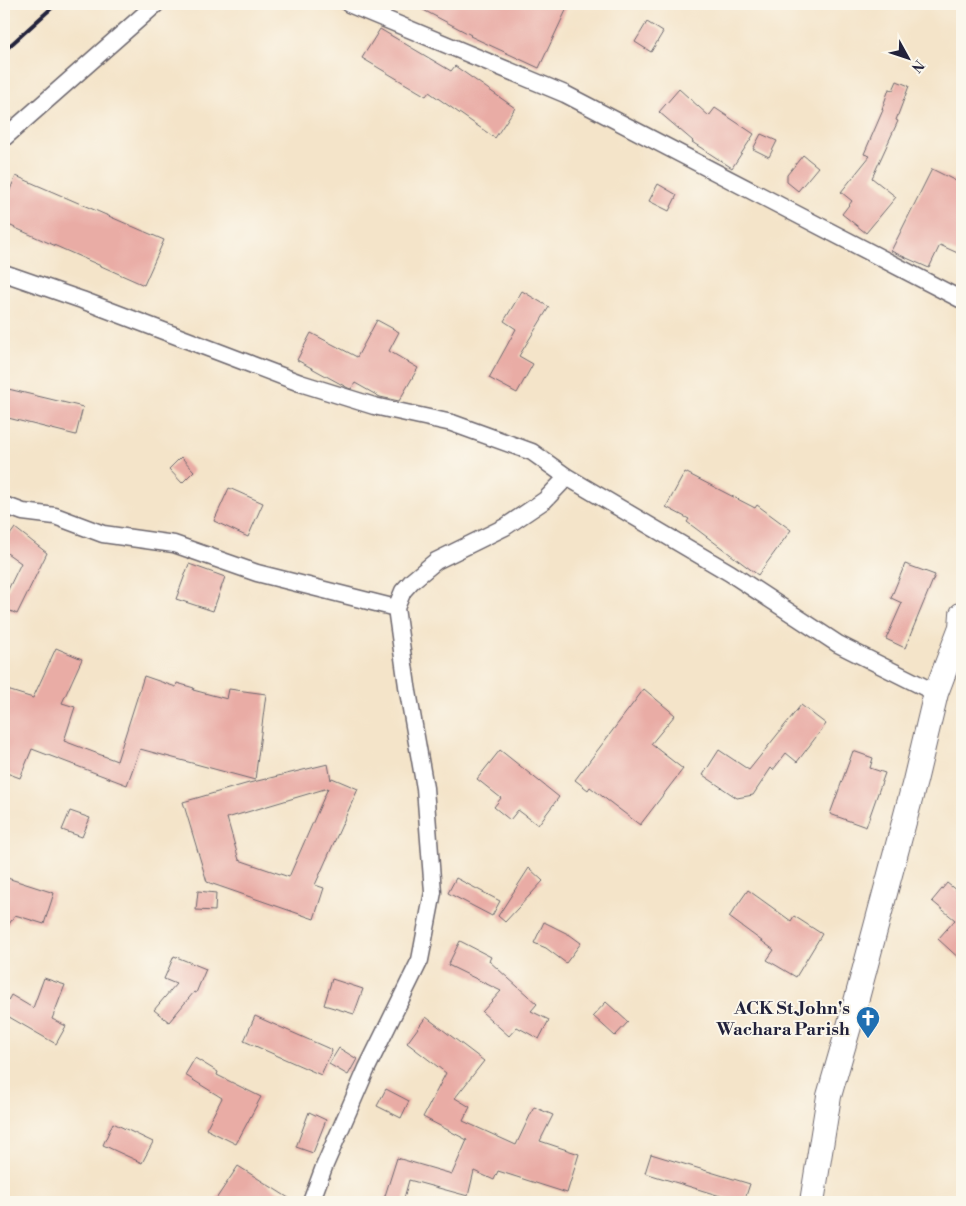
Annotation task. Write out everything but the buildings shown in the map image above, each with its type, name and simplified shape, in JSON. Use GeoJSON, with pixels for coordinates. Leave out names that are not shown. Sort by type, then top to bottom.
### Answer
{"type":"FeatureCollection","features":[{"type":"Feature","properties":{"kind":"main road"},"geometry":{"type":"LineString","coordinates":[[812,1202],[829,1096],[912,791],[936,693],[962,623]]}},
{"type":"Feature","properties":{"kind":"street"},"geometry":{"type":"LineString","coordinates":[[4,138],[156,4]]}},
{"type":"Feature","properties":{"kind":"street"},"geometry":{"type":"LineString","coordinates":[[349,4],[565,94],[962,298]]}},
{"type":"Feature","properties":{"kind":"street"},"geometry":{"type":"LineString","coordinates":[[4,273],[82,300],[300,383],[374,406],[452,423],[532,452],[567,477],[730,573],[838,644],[936,693]]}},
{"type":"Feature","properties":{"kind":"street"},"geometry":{"type":"LineString","coordinates":[[311,1202],[324,1167],[367,1068],[420,960],[433,892],[425,788],[406,686],[396,608],[403,591],[436,561],[505,527],[545,500],[567,477]]}},
{"type":"Feature","properties":{"kind":"street"},"geometry":{"type":"LineString","coordinates":[[4,505],[23,512],[55,516],[103,534],[174,544],[257,573],[396,608]]}},
{"type":"Feature","properties":{"kind":"railway"},"geometry":{"type":"LineString","coordinates":[[4,51],[56,4]]}},
{"type":"Feature","properties":{"kind":"place","name":"ACK St.John's Wachara Parish"},"geometry":{"type":"Point","coordinates":[868,1039]}}]}
